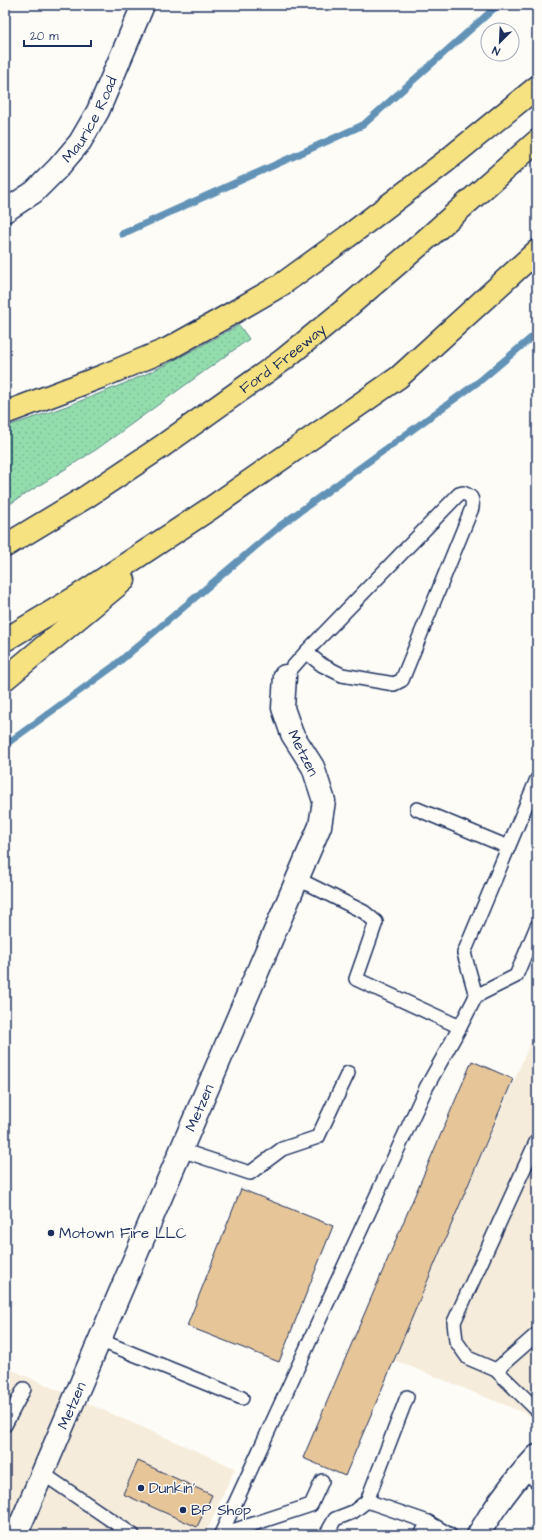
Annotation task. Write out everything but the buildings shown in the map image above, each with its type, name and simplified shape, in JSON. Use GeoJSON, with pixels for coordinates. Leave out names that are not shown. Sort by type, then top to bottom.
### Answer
{"type":"FeatureCollection","features":[{"type":"Feature","properties":{"kind":"highway"},"geometry":{"type":"LineString","coordinates":[[5,413],[96,379],[168,349],[281,285],[445,162],[537,87]]}},
{"type":"Feature","properties":{"kind":"highway","name":"Ford Freeway"},"geometry":{"type":"LineString","coordinates":[[5,546],[86,497],[161,447],[283,360],[344,310],[537,141]]}},
{"type":"Feature","properties":{"kind":"highway"},"geometry":{"type":"LineString","coordinates":[[5,640],[78,596],[211,508],[399,377],[537,251]]}},
{"type":"Feature","properties":{"kind":"highway"},"geometry":{"type":"LineString","coordinates":[[5,679],[211,508]]}},
{"type":"Feature","properties":{"kind":"street","name":"Maurice Road"},"geometry":{"type":"LineString","coordinates":[[5,211],[34,192],[58,168],[80,142],[98,111],[143,5]]}},
{"type":"Feature","properties":{"kind":"street","name":"Metzen"},"geometry":{"type":"LineString","coordinates":[[16,1535],[320,826],[324,801],[313,768],[292,734],[283,708],[285,676]]}},
{"type":"Feature","properties":{"kind":"street"},"geometry":{"type":"LineString","coordinates":[[478,1535],[503,1496],[533,1469]]}},
{"type":"Feature","properties":{"kind":"lane"},"geometry":{"type":"LineString","coordinates":[[285,676],[306,652],[459,494],[463,493],[470,495],[473,500],[472,508],[402,680],[394,684],[342,675],[322,666],[306,652]]}},
{"type":"Feature","properties":{"kind":"lane"},"geometry":{"type":"LineString","coordinates":[[476,996],[464,953],[537,779]]}},
{"type":"Feature","properties":{"kind":"lane"},"geometry":{"type":"LineString","coordinates":[[417,809],[508,847]]}},
{"type":"Feature","properties":{"kind":"lane"},"geometry":{"type":"LineString","coordinates":[[298,878],[364,912],[376,922],[356,979],[460,1027]]}},
{"type":"Feature","properties":{"kind":"lane"},"geometry":{"type":"LineString","coordinates":[[220,1535],[426,1088],[476,996],[516,976],[537,926]]}},
{"type":"Feature","properties":{"kind":"lane"},"geometry":{"type":"LineString","coordinates":[[181,1150],[250,1173],[282,1149],[318,1138],[348,1073]]}},
{"type":"Feature","properties":{"kind":"lane"},"geometry":{"type":"LineString","coordinates":[[537,1140],[454,1322],[456,1341],[468,1358],[496,1370],[537,1410]]}},
{"type":"Feature","properties":{"kind":"lane"},"geometry":{"type":"LineString","coordinates":[[496,1370],[537,1334]]}},
{"type":"Feature","properties":{"kind":"lane"},"geometry":{"type":"LineString","coordinates":[[99,1340],[242,1398]]}},
{"type":"Feature","properties":{"kind":"lane"},"geometry":{"type":"LineString","coordinates":[[5,1425],[24,1389]]}},
{"type":"Feature","properties":{"kind":"lane"},"geometry":{"type":"LineString","coordinates":[[326,1535],[335,1519],[353,1512],[368,1501],[408,1396]]}},
{"type":"Feature","properties":{"kind":"lane"},"geometry":{"type":"LineString","coordinates":[[42,1473],[133,1535]]}},
{"type":"Feature","properties":{"kind":"lane"},"geometry":{"type":"LineString","coordinates":[[220,1535],[311,1505],[322,1481]]}},
{"type":"Feature","properties":{"kind":"lane"},"geometry":{"type":"LineString","coordinates":[[368,1501],[428,1522],[450,1535]]}},
{"type":"Feature","properties":{"kind":"lane"},"geometry":{"type":"LineString","coordinates":[[421,1535],[428,1522]]}},
{"type":"Feature","properties":{"kind":"shaded area"},"geometry":{"type":"Polygon","coordinates":[[[537,1027],[537,1418],[394,1360],[537,1027]]]}},
{"type":"Feature","properties":{"kind":"shaded area"},"geometry":{"type":"Polygon","coordinates":[[[5,1367],[235,1468],[205,1535],[5,1535],[5,1367]]]}},
{"type":"Feature","properties":{"kind":"green space"},"geometry":{"type":"Polygon","coordinates":[[[239,325],[249,339],[97,449],[5,507],[5,427],[75,403],[144,375],[239,325]]]}},
{"type":"Feature","properties":{"kind":"waterway"},"geometry":{"type":"LineString","coordinates":[[122,234],[363,125],[498,5]]}},
{"type":"Feature","properties":{"kind":"waterway"},"geometry":{"type":"LineString","coordinates":[[5,745],[114,666],[281,525],[481,380],[537,333]]}},
{"type":"Feature","properties":{"kind":"place","name":"Motown Fire LLC"},"geometry":{"type":"Point","coordinates":[51,1233]}},
{"type":"Feature","properties":{"kind":"place","name":"Dunkin'"},"geometry":{"type":"Point","coordinates":[141,1488]}},
{"type":"Feature","properties":{"kind":"place","name":"BP Shop"},"geometry":{"type":"Point","coordinates":[183,1510]}}]}
